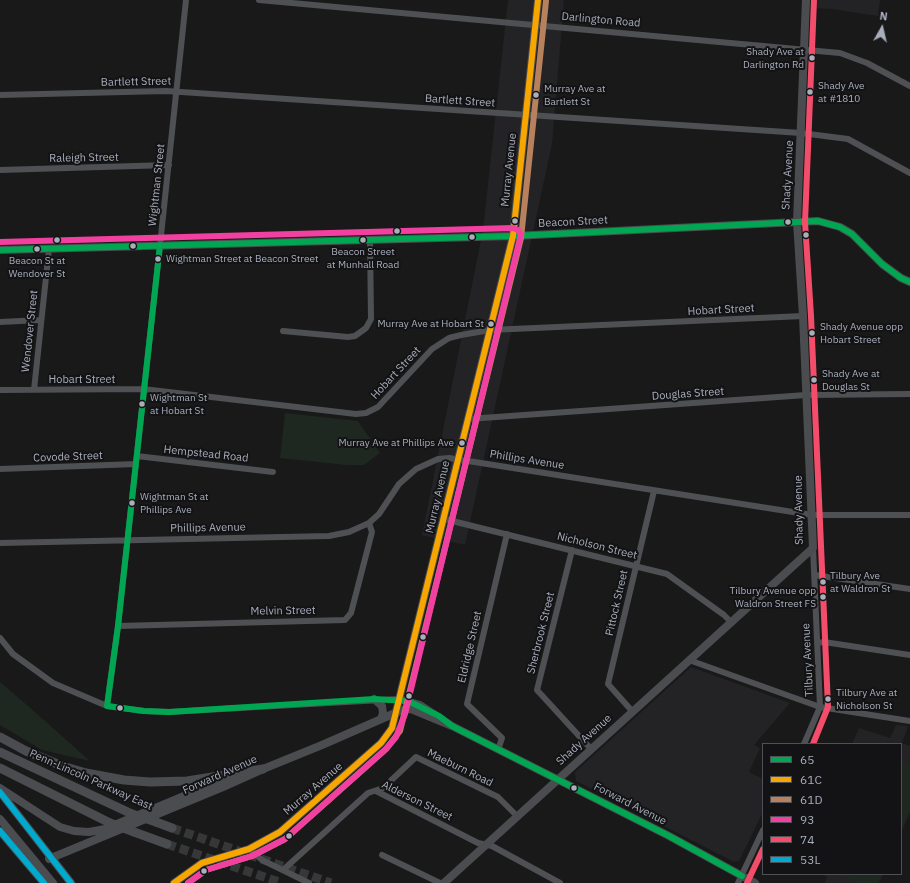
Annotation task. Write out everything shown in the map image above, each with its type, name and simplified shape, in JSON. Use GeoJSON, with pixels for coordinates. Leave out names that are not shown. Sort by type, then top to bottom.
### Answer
{"type":"FeatureCollection","features":[{"type":"Feature","properties":{"kind":"highway"},"geometry":{"type":"LineString","coordinates":[[0,737],[26,751],[62,766],[98,776],[124,780],[150,782],[188,781],[262,769]]}},
{"type":"Feature","properties":{"kind":"highway","name":"Penn-Lincoln Parkway East"},"geometry":{"type":"LineString","coordinates":[[0,752],[132,814],[172,828]]}},
{"type":"Feature","properties":{"kind":"highway"},"geometry":{"type":"LineString","coordinates":[[0,768],[110,822],[167,844]]}},
{"type":"Feature","properties":{"kind":"main road","name":"Murray Avenue"},"geometry":{"type":"LineString","coordinates":[[174,883],[202,862],[249,849],[280,832],[381,743],[389,734],[397,712],[513,236],[538,0]]}},
{"type":"Feature","properties":{"kind":"main road","name":"Shady Avenue"},"geometry":{"type":"LineString","coordinates":[[444,883],[813,548],[803,316],[797,222],[806,0]]}},
{"type":"Feature","properties":{"kind":"main road","name":"Beacon Street"},"geometry":{"type":"LineString","coordinates":[[0,250],[513,236],[818,221],[840,227],[852,234],[882,264],[900,278],[910,282]]}},
{"type":"Feature","properties":{"kind":"main road"},"geometry":{"type":"LineString","coordinates":[[374,699],[382,706],[383,713],[381,720]]}},
{"type":"Feature","properties":{"kind":"main road","name":"Forward Avenue"},"geometry":{"type":"LineString","coordinates":[[399,699],[408,701],[439,716],[452,726]]}},
{"type":"Feature","properties":{"kind":"main road","name":"Forward Avenue"},"geometry":{"type":"LineString","coordinates":[[399,699],[411,709],[452,726],[669,836],[740,879],[755,883]]}},
{"type":"Feature","properties":{"kind":"main road","name":"Forward Avenue"},"geometry":{"type":"LineString","coordinates":[[38,864],[223,787],[397,712],[411,709]]}},
{"type":"Feature","properties":{"kind":"main road"},"geometry":{"type":"LineString","coordinates":[[0,788],[60,827],[74,831],[89,832],[105,829],[220,781],[262,769]]}},
{"type":"Feature","properties":{"kind":"main road"},"geometry":{"type":"LineString","coordinates":[[0,792],[71,883]]}},
{"type":"Feature","properties":{"kind":"main road"},"geometry":{"type":"LineString","coordinates":[[0,819],[53,883]]}},
{"type":"Feature","properties":{"kind":"main road"},"geometry":{"type":"LineString","coordinates":[[0,831],[44,883]]}},
{"type":"Feature","properties":{"kind":"street","name":"Wightman Street"},"geometry":{"type":"LineString","coordinates":[[107,706],[118,626],[186,0]]}},
{"type":"Feature","properties":{"kind":"street","name":"Darlington Road"},"geometry":{"type":"LineString","coordinates":[[259,0],[536,24],[840,53],[867,63],[910,86]]}},
{"type":"Feature","properties":{"kind":"street","name":"Bartlett Street"},"geometry":{"type":"LineString","coordinates":[[0,95],[176,92],[801,134],[848,139],[910,173]]}},
{"type":"Feature","properties":{"kind":"street","name":"Raleigh Street"},"geometry":{"type":"LineString","coordinates":[[0,170],[169,166]]}},
{"type":"Feature","properties":{"kind":"street"},"geometry":{"type":"LineString","coordinates":[[283,332],[348,338],[356,336],[366,328],[371,319],[370,239]]}},
{"type":"Feature","properties":{"kind":"street","name":"Wendover Street"},"geometry":{"type":"LineString","coordinates":[[34,390],[49,249]]}},
{"type":"Feature","properties":{"kind":"street","name":"Hobart Street"},"geometry":{"type":"LineString","coordinates":[[0,390],[143,389],[356,414],[366,413],[378,407],[427,353],[440,343],[461,335],[490,330],[803,316]]}},
{"type":"Feature","properties":{"kind":"street"},"geometry":{"type":"LineString","coordinates":[[0,322],[41,320]]}},
{"type":"Feature","properties":{"kind":"street","name":"Douglas Street"},"geometry":{"type":"LineString","coordinates":[[468,419],[806,395],[910,394]]}},
{"type":"Feature","properties":{"kind":"street","name":"Hempstead Road"},"geometry":{"type":"LineString","coordinates":[[137,456],[273,472]]}},
{"type":"Feature","properties":{"kind":"street","name":"Phillips Avenue"},"geometry":{"type":"LineString","coordinates":[[0,543],[329,536],[349,532],[369,523],[379,514],[399,484],[416,469],[438,459],[458,459],[812,515],[910,516]]}},
{"type":"Feature","properties":{"kind":"street","name":"Covode Street"},"geometry":{"type":"LineString","coordinates":[[0,469],[136,464]]}},
{"type":"Feature","properties":{"kind":"street","name":"Pittock Street"},"geometry":{"type":"LineString","coordinates":[[632,711],[608,684],[654,491]]}},
{"type":"Feature","properties":{"kind":"street","name":"Nicholson Street"},"geometry":{"type":"LineString","coordinates":[[444,519],[667,574],[724,615],[731,622]]}},
{"type":"Feature","properties":{"kind":"street","name":"Melvin Street"},"geometry":{"type":"LineString","coordinates":[[118,626],[345,620],[351,613],[372,532],[369,523]]}},
{"type":"Feature","properties":{"kind":"street","name":"Eldridge Street"},"geometry":{"type":"LineString","coordinates":[[498,750],[502,738],[467,704],[507,534]]}},
{"type":"Feature","properties":{"kind":"street","name":"Tilbury Avenue"},"geometry":{"type":"LineString","coordinates":[[804,743],[820,707],[813,548]]}},
{"type":"Feature","properties":{"kind":"street","name":"Sherbrook Street"},"geometry":{"type":"LineString","coordinates":[[572,550],[537,690],[590,749]]}},
{"type":"Feature","properties":{"kind":"street"},"geometry":{"type":"LineString","coordinates":[[815,575],[910,589]]}},
{"type":"Feature","properties":{"kind":"street"},"geometry":{"type":"LineString","coordinates":[[0,638],[14,654],[53,683],[107,706],[144,711],[169,712],[374,699],[399,699]]}},
{"type":"Feature","properties":{"kind":"street"},"geometry":{"type":"LineString","coordinates":[[818,643],[910,656]]}},
{"type":"Feature","properties":{"kind":"street"},"geometry":{"type":"LineString","coordinates":[[689,660],[820,707],[910,721]]}},
{"type":"Feature","properties":{"kind":"street","name":"Maeburn Road"},"geometry":{"type":"LineString","coordinates":[[376,790],[383,788],[416,757],[498,798],[517,816]]}},
{"type":"Feature","properties":{"kind":"street","name":"Alderson Street"},"geometry":{"type":"LineString","coordinates":[[283,870],[368,793],[376,790],[478,843],[492,846],[560,883]]}},
{"type":"Feature","properties":{"kind":"street"},"geometry":{"type":"LineString","coordinates":[[740,879],[762,832]]}},
{"type":"Feature","properties":{"kind":"street"},"geometry":{"type":"LineString","coordinates":[[249,849],[256,856],[309,883]]}},
{"type":"Feature","properties":{"kind":"street"},"geometry":{"type":"LineString","coordinates":[[382,855],[440,883]]}},
{"type":"Feature","properties":{"kind":"shaded area"},"geometry":{"type":"Polygon","coordinates":[[[508,0],[564,0],[552,144],[465,545],[422,535],[483,230],[508,0]]]}},
{"type":"Feature","properties":{"kind":"shaded area"},"geometry":{"type":"Polygon","coordinates":[[[812,0],[880,0],[878,16],[832,9],[811,8],[812,0]]]}},
{"type":"Feature","properties":{"kind":"shaded area"},"geometry":{"type":"Polygon","coordinates":[[[285,413],[358,421],[380,453],[364,465],[346,465],[280,458],[285,413]]]}},
{"type":"Feature","properties":{"kind":"shaded area"},"geometry":{"type":"Polygon","coordinates":[[[691,667],[790,703],[754,745],[760,748],[749,772],[762,778],[762,814],[739,861],[734,862],[576,781],[575,772],[691,667]]]}},
{"type":"Feature","properties":{"kind":"shaded area"},"geometry":{"type":"Polygon","coordinates":[[[0,682],[90,761],[42,750],[0,725],[0,682]]]}},
{"type":"Feature","properties":{"kind":"shaded area"},"geometry":{"type":"Polygon","coordinates":[[[896,725],[908,726],[902,743],[852,743],[859,728],[890,738],[896,725]]]}},
{"type":"Feature","properties":{"kind":"shaded area"},"geometry":{"type":"Polygon","coordinates":[[[902,743],[910,746],[910,812],[902,831],[902,743]]]}},
{"type":"Feature","properties":{"kind":"shaded area"},"geometry":{"type":"Polygon","coordinates":[[[902,762],[910,766],[910,808],[902,826],[902,762]]]}},
{"type":"Feature","properties":{"kind":"shaded area"},"geometry":{"type":"Polygon","coordinates":[[[824,875],[883,875],[879,883],[825,883],[827,877],[824,875]]]}},
{"type":"Feature","properties":{"kind":"shaded area"},"geometry":{"type":"Polygon","coordinates":[[[839,875],[881,875],[877,883],[856,883],[839,875]]]}},
{"type":"Feature","properties":{"kind":"tunnel"},"geometry":{"type":"LineString","coordinates":[[172,828],[331,883]]}},
{"type":"Feature","properties":{"kind":"tunnel"},"geometry":{"type":"LineString","coordinates":[[167,844],[282,883]]}},
{"type":"Feature","properties":{"kind":"transit line","name":"61C"},"geometry":{"type":"LineString","coordinates":[[174,883],[202,863],[249,849],[280,832],[381,743],[392,728],[513,236],[538,0]]}},
{"type":"Feature","properties":{"kind":"transit line","name":"74"},"geometry":{"type":"LineString","coordinates":[[813,743],[828,707],[811,316],[805,222],[814,0]]}},
{"type":"Feature","properties":{"kind":"transit line","name":"61D"},"geometry":{"type":"LineString","coordinates":[[188,883],[206,870],[252,856],[285,839],[386,749],[400,731],[521,238],[546,1]]}},
{"type":"Feature","properties":{"kind":"transit line","name":"65"},"geometry":{"type":"LineString","coordinates":[[0,250],[513,236],[818,221],[840,227],[852,234],[882,264],[901,278],[910,282]]}},
{"type":"Feature","properties":{"kind":"transit line","name":"93"},"geometry":{"type":"LineString","coordinates":[[0,242],[513,228],[518,230],[521,234],[405,714],[396,737],[386,749],[285,839],[252,856],[206,870],[188,883]]}},
{"type":"Feature","properties":{"kind":"transit line","name":"65"},"geometry":{"type":"LineString","coordinates":[[107,706],[118,626],[160,245]]}},
{"type":"Feature","properties":{"kind":"transit line","name":"65"},"geometry":{"type":"LineString","coordinates":[[107,706],[144,711],[169,712],[374,699],[408,701],[439,716],[452,726],[669,836],[742,876]]}},
{"type":"Feature","properties":{"kind":"transit line","name":"53L"},"geometry":{"type":"LineString","coordinates":[[0,792],[71,883]]}},
{"type":"Feature","properties":{"kind":"transit line","name":"53L"},"geometry":{"type":"LineString","coordinates":[[0,831],[44,883]]}},
{"type":"Feature","properties":{"kind":"transit line","name":"74"},"geometry":{"type":"LineString","coordinates":[[747,883],[762,851]]}},
{"type":"Feature","properties":{"kind":"place","name":"Shady Ave at Darlington Rd"},"geometry":{"type":"Point","coordinates":[812,58]}},
{"type":"Feature","properties":{"kind":"place","name":"Shady Ave at #1810"},"geometry":{"type":"Point","coordinates":[810,92]}},
{"type":"Feature","properties":{"kind":"place","name":"Murray Ave at Bartlett St"},"geometry":{"type":"Point","coordinates":[536,95]}},
{"type":"Feature","properties":{"kind":"place","name":"Beacon Street at Munhall Road"},"geometry":{"type":"Point","coordinates":[363,240]}},
{"type":"Feature","properties":{"kind":"place","name":"Beacon St at Wendover St"},"geometry":{"type":"Point","coordinates":[37,249]}},
{"type":"Feature","properties":{"kind":"place","name":"Wightman Street at Beacon Street"},"geometry":{"type":"Point","coordinates":[158,259]}},
{"type":"Feature","properties":{"kind":"place","name":"Murray Ave at Hobart St"},"geometry":{"type":"Point","coordinates":[491,324]}},
{"type":"Feature","properties":{"kind":"place","name":"Shady Avenue opp Hobart Street"},"geometry":{"type":"Point","coordinates":[812,333]}},
{"type":"Feature","properties":{"kind":"place","name":"Shady Ave at Douglas St"},"geometry":{"type":"Point","coordinates":[814,380]}},
{"type":"Feature","properties":{"kind":"place","name":"Wightman St at Hobart St"},"geometry":{"type":"Point","coordinates":[142,404]}},
{"type":"Feature","properties":{"kind":"place","name":"Murray Ave at Phillips Ave"},"geometry":{"type":"Point","coordinates":[462,443]}},
{"type":"Feature","properties":{"kind":"place","name":"Wightman St at Phillips Ave"},"geometry":{"type":"Point","coordinates":[132,503]}},
{"type":"Feature","properties":{"kind":"place","name":"Tilbury Ave at Waldron St"},"geometry":{"type":"Point","coordinates":[823,582]}},
{"type":"Feature","properties":{"kind":"place","name":"Tilbury Avenue opp Waldron Street FS"},"geometry":{"type":"Point","coordinates":[823,597]}},
{"type":"Feature","properties":{"kind":"place","name":"Tilbury Ave at Nicholson St"},"geometry":{"type":"Point","coordinates":[828,699]}}]}
